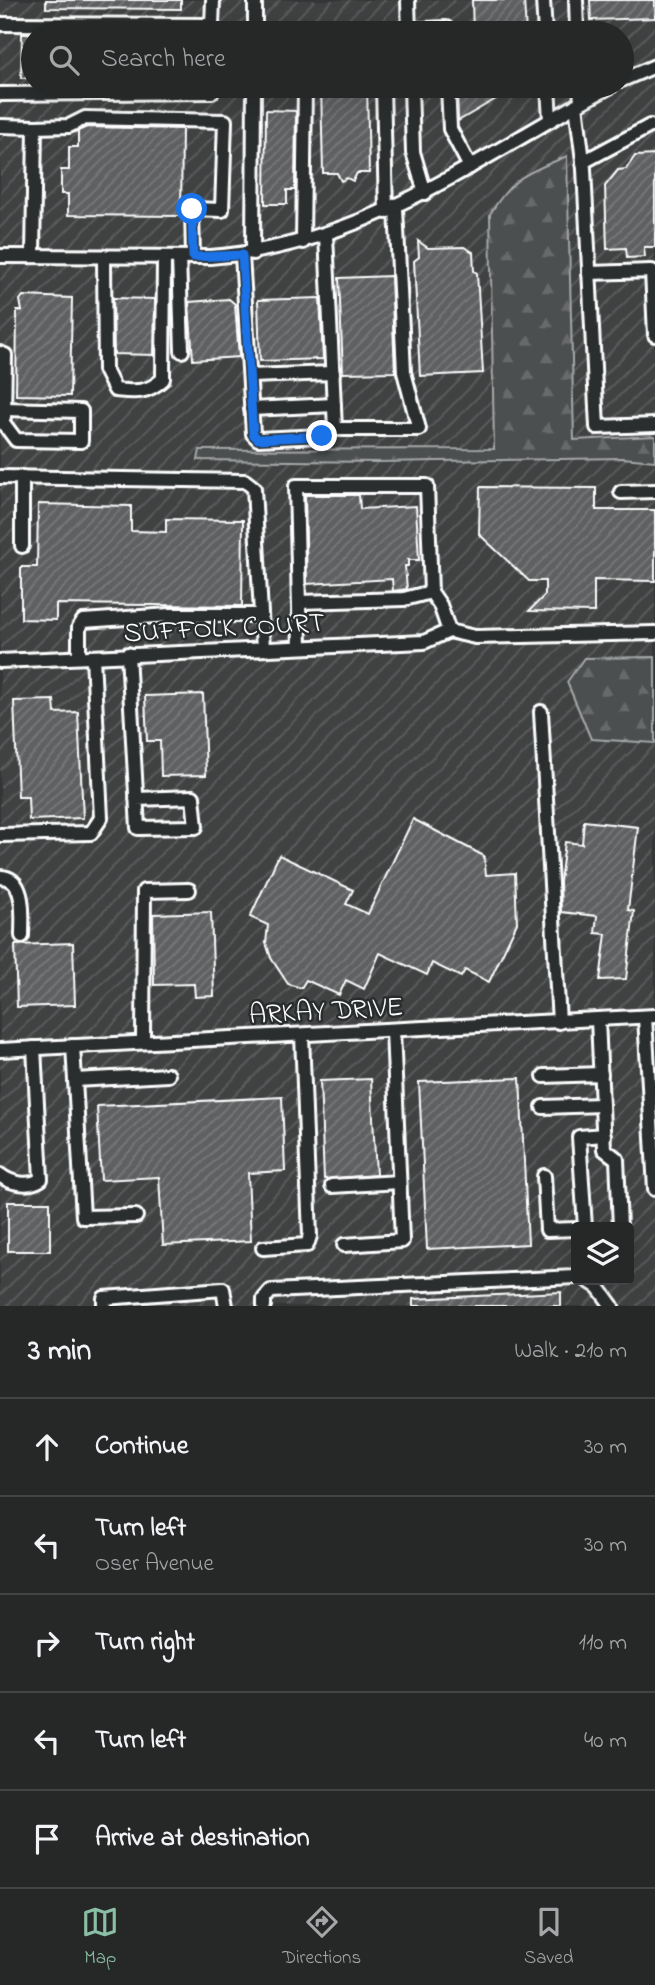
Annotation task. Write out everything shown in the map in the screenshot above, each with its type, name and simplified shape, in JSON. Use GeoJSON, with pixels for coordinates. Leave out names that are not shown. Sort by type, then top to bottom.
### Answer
{"type":"FeatureCollection","features":[{"type":"Feature","properties":{"kind":"street"},"geometry":{"type":"LineString","coordinates":[[212,21],[213,0]]}},
{"type":"Feature","properties":{"kind":"street"},"geometry":{"type":"LineString","coordinates":[[255,0],[255,21]]}},
{"type":"Feature","properties":{"kind":"street"},"geometry":{"type":"LineString","coordinates":[[408,0],[409,21]]}},
{"type":"Feature","properties":{"kind":"street"},"geometry":{"type":"LineString","coordinates":[[543,0],[544,21]]}},
{"type":"Feature","properties":{"kind":"street"},"geometry":{"type":"LineString","coordinates":[[576,0],[577,21]]}},
{"type":"Feature","properties":{"kind":"street"},"geometry":{"type":"LineString","coordinates":[[0,24],[21,24]]}},
{"type":"Feature","properties":{"kind":"street"},"geometry":{"type":"LineString","coordinates":[[634,75],[655,66]]}},
{"type":"Feature","properties":{"kind":"street"},"geometry":{"type":"LineString","coordinates":[[0,94],[21,94]]}},
{"type":"Feature","properties":{"kind":"street"},"geometry":{"type":"LineString","coordinates":[[254,98],[248,254],[253,434],[258,439],[322,436]]}},
{"type":"Feature","properties":{"kind":"street"},"geometry":{"type":"LineString","coordinates":[[303,242],[305,98]]}},
{"type":"Feature","properties":{"kind":"street"},"geometry":{"type":"LineString","coordinates":[[326,235],[335,429],[419,429],[404,372],[384,98]]}},
{"type":"Feature","properties":{"kind":"street"},"geometry":{"type":"LineString","coordinates":[[411,98],[413,152],[425,193]]}},
{"type":"Feature","properties":{"kind":"street"},"geometry":{"type":"LineString","coordinates":[[448,98],[450,129],[470,167]]}},
{"type":"Feature","properties":{"kind":"street"},"geometry":{"type":"LineString","coordinates":[[549,98],[550,120]]}},
{"type":"Feature","properties":{"kind":"street"},"geometry":{"type":"LineString","coordinates":[[579,98],[597,427],[655,425]]}},
{"type":"Feature","properties":{"kind":"street"},"geometry":{"type":"LineString","coordinates":[[0,256],[186,257],[248,254],[303,242],[391,210],[425,193],[590,98]]}},
{"type":"Feature","properties":{"kind":"street"},"geometry":{"type":"LineString","coordinates":[[0,127],[69,126],[85,118],[225,121],[222,210],[192,209],[186,257],[182,351]]}},
{"type":"Feature","properties":{"kind":"street"},"geometry":{"type":"LineString","coordinates":[[583,162],[650,126]]}},
{"type":"Feature","properties":{"kind":"street"},"geometry":{"type":"LineString","coordinates":[[33,256],[35,127]]}},
{"type":"Feature","properties":{"kind":"street"},"geometry":{"type":"LineString","coordinates":[[104,257],[104,370],[115,390],[141,393],[153,389],[163,379],[164,257]]}},
{"type":"Feature","properties":{"kind":"street"},"geometry":{"type":"LineString","coordinates":[[589,273],[652,271],[655,335]]}},
{"type":"Feature","properties":{"kind":"street"},"geometry":{"type":"LineString","coordinates":[[0,354],[5,355],[2,424],[16,440],[81,441],[81,411],[4,409]]}},
{"type":"Feature","properties":{"kind":"street"},"geometry":{"type":"LineString","coordinates":[[250,376],[332,373]]}},
{"type":"Feature","properties":{"kind":"street"},"geometry":{"type":"LineString","coordinates":[[251,409],[334,405]]}},
{"type":"Feature","properties":{"kind":"street"},"geometry":{"type":"LineString","coordinates":[[0,477],[245,481],[254,488],[263,649]]}},
{"type":"Feature","properties":{"kind":"street"},"geometry":{"type":"LineString","coordinates":[[22,477],[22,546]]}},
{"type":"Feature","properties":{"kind":"street"},"geometry":{"type":"LineString","coordinates":[[300,648],[296,486],[427,486],[431,592],[440,606],[449,631],[475,638],[655,633]]}},
{"type":"Feature","properties":{"kind":"street"},"geometry":{"type":"LineString","coordinates":[[621,492],[655,491]]}},
{"type":"Feature","properties":{"kind":"street"},"geometry":{"type":"LineString","coordinates":[[299,602],[404,599],[431,592]]}},
{"type":"Feature","properties":{"kind":"street"},"geometry":{"type":"LineString","coordinates":[[79,657],[79,627],[83,621],[170,615],[261,615]]}},
{"type":"Feature","properties":{"kind":"street","name":"SUFFOLK COURT"},"geometry":{"type":"LineString","coordinates":[[0,661],[424,642],[449,631]]}},
{"type":"Feature","properties":{"kind":"street"},"geometry":{"type":"LineString","coordinates":[[128,654],[136,799],[138,828],[196,827],[193,797],[136,799]]}},
{"type":"Feature","properties":{"kind":"street"},"geometry":{"type":"LineString","coordinates":[[0,835],[91,832],[101,818],[93,657]]}},
{"type":"Feature","properties":{"kind":"street"},"geometry":{"type":"LineString","coordinates":[[541,712],[559,1022]]}},
{"type":"Feature","properties":{"kind":"street"},"geometry":{"type":"LineString","coordinates":[[0,877],[11,880],[19,890],[22,936]]}},
{"type":"Feature","properties":{"kind":"street"},"geometry":{"type":"LineString","coordinates":[[143,1042],[144,891],[189,890]]}},
{"type":"Feature","properties":{"kind":"street"},"geometry":{"type":"LineString","coordinates":[[650,1016],[655,1189]]}},
{"type":"Feature","properties":{"kind":"street","name":"ARKAY DRIVE"},"geometry":{"type":"LineString","coordinates":[[0,1049],[650,1016]]}},
{"type":"Feature","properties":{"kind":"street"},"geometry":{"type":"LineString","coordinates":[[598,1020],[604,1149],[617,1158],[620,1222]]}},
{"type":"Feature","properties":{"kind":"street"},"geometry":{"type":"LineString","coordinates":[[344,1245],[402,1241],[393,1030]]}},
{"type":"Feature","properties":{"kind":"street"},"geometry":{"type":"LineString","coordinates":[[263,1248],[307,1245],[310,1236],[302,1035]]}},
{"type":"Feature","properties":{"kind":"street"},"geometry":{"type":"LineString","coordinates":[[73,1046],[83,1217],[136,1216]]}},
{"type":"Feature","properties":{"kind":"street"},"geometry":{"type":"LineString","coordinates":[[0,1175],[7,1181],[31,1184],[41,1178],[34,1048]]}},
{"type":"Feature","properties":{"kind":"street"},"geometry":{"type":"LineString","coordinates":[[544,1076],[601,1073]]}},
{"type":"Feature","properties":{"kind":"street"},"geometry":{"type":"LineString","coordinates":[[75,1080],[168,1075]]}},
{"type":"Feature","properties":{"kind":"street"},"geometry":{"type":"LineString","coordinates":[[543,1107],[603,1105]]}},
{"type":"Feature","properties":{"kind":"street"},"geometry":{"type":"LineString","coordinates":[[584,1222],[579,1137],[604,1135]]}},
{"type":"Feature","properties":{"kind":"street"},"geometry":{"type":"LineString","coordinates":[[544,1176],[547,1230],[571,1229]]}},
{"type":"Feature","properties":{"kind":"street"},"geometry":{"type":"LineString","coordinates":[[332,1186],[399,1182]]}},
{"type":"Feature","properties":{"kind":"street"},"geometry":{"type":"LineString","coordinates":[[264,1306],[264,1300],[271,1291],[571,1277]]}},
{"type":"Feature","properties":{"kind":"street"},"geometry":{"type":"LineString","coordinates":[[595,1285],[612,1306]]}},
{"type":"Feature","properties":{"kind":"street"},"geometry":{"type":"LineString","coordinates":[[104,1306],[104,1298],[223,1289],[226,1306]]}},
{"type":"Feature","properties":{"kind":"shaded area"},"geometry":{"type":"Polygon","coordinates":[[[0,0],[655,0],[655,1306],[0,1306],[0,0]]]}},
{"type":"Feature","properties":{"kind":"green space"},"geometry":{"type":"Polygon","coordinates":[[[567,156],[574,440],[655,436],[655,461],[622,458],[377,462],[198,460],[200,450],[494,449],[490,214],[514,183],[567,156]]]}},
{"type":"Feature","properties":{"kind":"green space"},"geometry":{"type":"Polygon","coordinates":[[[655,657],[655,743],[591,739],[567,682],[584,658],[655,657]]]}},
{"type":"Feature","properties":{"kind":"building"},"geometry":{"type":"Polygon","coordinates":[[[46,0],[181,0],[181,9],[46,8],[46,0]]]}},
{"type":"Feature","properties":{"kind":"building"},"geometry":{"type":"Polygon","coordinates":[[[472,0],[524,0],[525,21],[473,21],[472,0]]]}},
{"type":"Feature","properties":{"kind":"building"},"geometry":{"type":"Polygon","coordinates":[[[590,0],[655,0],[655,18],[591,20],[590,0]]]}},
{"type":"Feature","properties":{"kind":"building"},"geometry":{"type":"Polygon","coordinates":[[[321,98],[367,98],[369,173],[357,173],[353,181],[347,178],[341,181],[337,173],[323,173],[321,98]]]}},
{"type":"Feature","properties":{"kind":"building"},"geometry":{"type":"Polygon","coordinates":[[[457,98],[497,98],[458,121],[457,98]]]}},
{"type":"Feature","properties":{"kind":"building"},"geometry":{"type":"Polygon","coordinates":[[[266,110],[296,111],[295,190],[287,190],[287,204],[265,204],[266,110]]]}},
{"type":"Feature","properties":{"kind":"building"},"geometry":{"type":"Polygon","coordinates":[[[87,127],[182,129],[181,216],[68,215],[68,194],[61,194],[61,170],[69,170],[69,147],[78,147],[78,131],[87,127]]]}},
{"type":"Feature","properties":{"kind":"building"},"geometry":{"type":"Polygon","coordinates":[[[655,155],[655,247],[644,247],[645,257],[627,258],[626,248],[607,249],[605,186],[618,170],[626,169],[635,156],[655,155]]]}},
{"type":"Feature","properties":{"kind":"building"},"geometry":{"type":"Polygon","coordinates":[[[418,241],[428,248],[464,247],[473,252],[474,271],[477,273],[483,373],[420,376],[414,261],[419,257],[418,241]]]}},
{"type":"Feature","properties":{"kind":"building"},"geometry":{"type":"Polygon","coordinates":[[[391,276],[395,372],[343,373],[339,278],[391,276]]]}},
{"type":"Feature","properties":{"kind":"building"},"geometry":{"type":"Polygon","coordinates":[[[23,296],[72,298],[70,396],[16,395],[17,311],[22,311],[20,300],[23,296]]]}},
{"type":"Feature","properties":{"kind":"building"},"geometry":{"type":"Polygon","coordinates":[[[113,298],[155,299],[154,355],[114,354],[113,298]]]}},
{"type":"Feature","properties":{"kind":"building"},"geometry":{"type":"Polygon","coordinates":[[[320,298],[323,359],[260,361],[258,300],[320,298]]]}},
{"type":"Feature","properties":{"kind":"building"},"geometry":{"type":"Polygon","coordinates":[[[229,299],[235,304],[239,357],[193,360],[189,302],[229,299]]]}},
{"type":"Feature","properties":{"kind":"building"},"geometry":{"type":"Polygon","coordinates":[[[480,487],[596,488],[596,510],[655,510],[655,581],[594,580],[594,612],[529,611],[545,595],[545,581],[529,581],[479,534],[480,487]]]}},
{"type":"Feature","properties":{"kind":"building"},"geometry":{"type":"Polygon","coordinates":[[[305,495],[359,495],[360,509],[416,506],[419,560],[408,560],[408,566],[405,566],[407,589],[393,591],[392,579],[307,584],[305,495]]]}},
{"type":"Feature","properties":{"kind":"building"},"geometry":{"type":"Polygon","coordinates":[[[38,504],[131,506],[131,531],[166,532],[166,519],[243,520],[242,606],[56,604],[56,620],[21,619],[21,567],[37,567],[38,504]]]}},
{"type":"Feature","properties":{"kind":"building"},"geometry":{"type":"Polygon","coordinates":[[[203,694],[206,775],[161,776],[160,741],[147,741],[145,696],[203,694]]]}},
{"type":"Feature","properties":{"kind":"building"},"geometry":{"type":"Polygon","coordinates":[[[54,700],[55,713],[78,712],[83,818],[29,820],[28,797],[18,797],[14,701],[54,700]]]}},
{"type":"Feature","properties":{"kind":"building"},"geometry":{"type":"Polygon","coordinates":[[[413,819],[484,856],[486,875],[515,873],[517,923],[489,982],[465,970],[461,977],[432,963],[427,975],[380,953],[364,989],[346,980],[339,995],[306,980],[301,988],[288,984],[271,958],[266,943],[268,925],[250,917],[279,855],[353,890],[346,904],[368,914],[413,819]]]}},
{"type":"Feature","properties":{"kind":"building"},"geometry":{"type":"Polygon","coordinates":[[[584,821],[638,827],[628,910],[634,911],[626,979],[600,980],[606,934],[595,933],[597,916],[561,912],[560,882],[565,842],[582,844],[584,821]]]}},
{"type":"Feature","properties":{"kind":"building"},"geometry":{"type":"Polygon","coordinates":[[[211,912],[214,996],[195,997],[194,984],[154,985],[153,914],[211,912]]]}},
{"type":"Feature","properties":{"kind":"building"},"geometry":{"type":"Polygon","coordinates":[[[73,943],[75,1005],[17,1007],[15,945],[73,943]]]}},
{"type":"Feature","properties":{"kind":"building"},"geometry":{"type":"Polygon","coordinates":[[[520,1078],[528,1244],[427,1249],[419,1082],[520,1078]]]}},
{"type":"Feature","properties":{"kind":"building"},"geometry":{"type":"Polygon","coordinates":[[[371,1079],[376,1175],[324,1179],[320,1081],[371,1079]]]}},
{"type":"Feature","properties":{"kind":"building"},"geometry":{"type":"Polygon","coordinates":[[[282,1097],[285,1171],[248,1173],[251,1241],[163,1245],[159,1177],[101,1180],[97,1106],[282,1097]]]}},
{"type":"Feature","properties":{"kind":"building"},"geometry":{"type":"Polygon","coordinates":[[[8,1202],[50,1202],[50,1251],[8,1251],[8,1202]]]}},
{"type":"Feature","properties":{"kind":"building"},"geometry":{"type":"Polygon","coordinates":[[[561,1292],[561,1306],[413,1306],[413,1299],[561,1292]]]}},
{"type":"Feature","properties":{"kind":"route"},"geometry":{"type":"LineString","coordinates":[[192,209],[193,257],[242,255],[253,434],[258,439],[322,436]]}}]}
